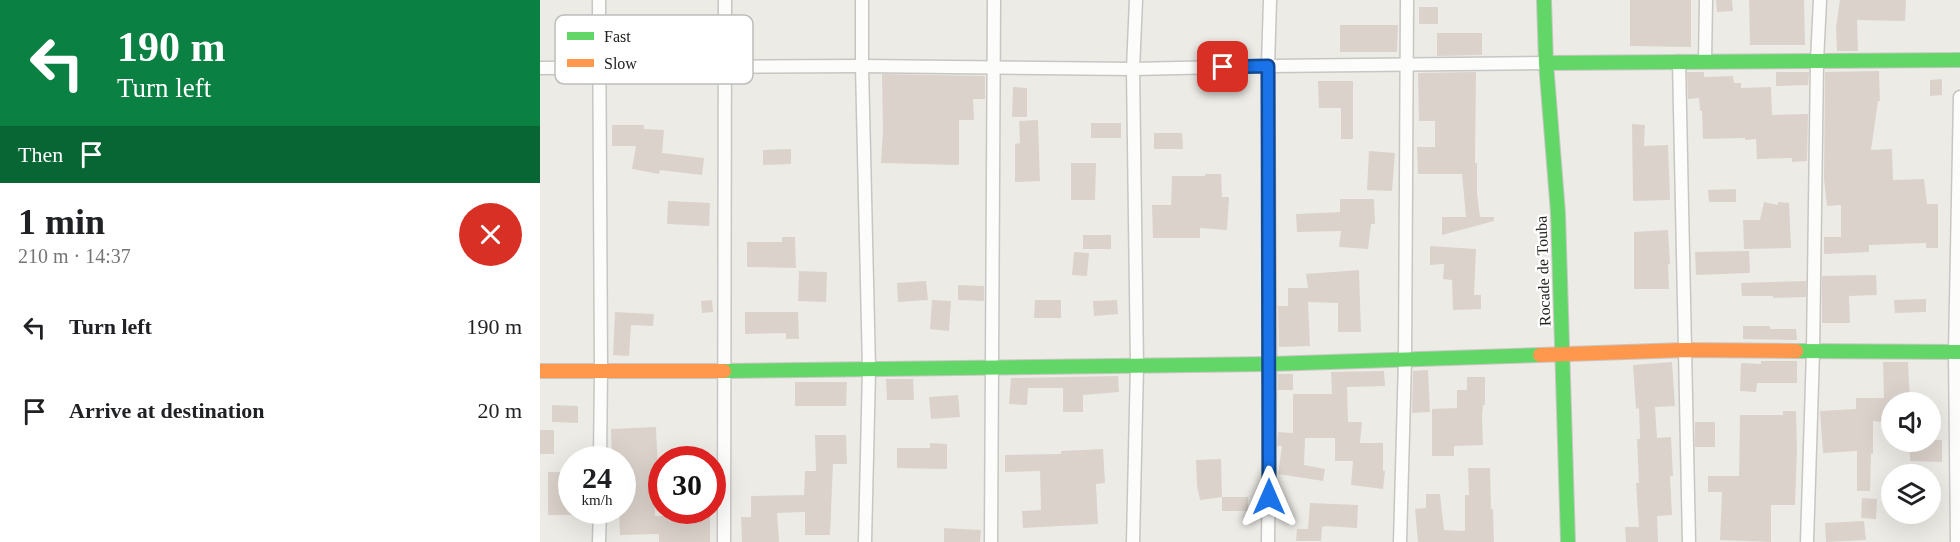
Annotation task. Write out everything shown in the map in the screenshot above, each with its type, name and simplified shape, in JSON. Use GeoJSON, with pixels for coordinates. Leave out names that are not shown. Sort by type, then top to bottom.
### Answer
{"type":"FeatureCollection","features":[{"type":"Feature","properties":{"kind":"street"},"geometry":{"type":"LineString","coordinates":[[725,0],[725,15]]}},
{"type":"Feature","properties":{"kind":"street"},"geometry":{"type":"LineString","coordinates":[[862,0],[869,369],[865,542]]}},
{"type":"Feature","properties":{"kind":"street"},"geometry":{"type":"LineString","coordinates":[[991,542],[994,0]]}},
{"type":"Feature","properties":{"kind":"street"},"geometry":{"type":"LineString","coordinates":[[1133,542],[1137,365],[1133,69],[1136,0]]}},
{"type":"Feature","properties":{"kind":"street"},"geometry":{"type":"LineString","coordinates":[[1268,542],[1270,0]]}},
{"type":"Feature","properties":{"kind":"street"},"geometry":{"type":"LineString","coordinates":[[1400,542],[1405,360],[1407,0]]}},
{"type":"Feature","properties":{"kind":"street","name":"Rocade de Touba"},"geometry":{"type":"LineString","coordinates":[[1544,0],[1546,63],[1558,213],[1568,542]]}},
{"type":"Feature","properties":{"kind":"street"},"geometry":{"type":"LineString","coordinates":[[1705,61],[1706,0]]}},
{"type":"Feature","properties":{"kind":"street"},"geometry":{"type":"LineString","coordinates":[[1807,542],[1820,0]]}},
{"type":"Feature","properties":{"kind":"street"},"geometry":{"type":"LineString","coordinates":[[753,67],[1133,69],[1679,61],[1960,60]]}},
{"type":"Feature","properties":{"kind":"street"},"geometry":{"type":"LineString","coordinates":[[1679,61],[1689,542]]}},
{"type":"Feature","properties":{"kind":"street"},"geometry":{"type":"LineString","coordinates":[[540,69],[555,69]]}},
{"type":"Feature","properties":{"kind":"street"},"geometry":{"type":"LineString","coordinates":[[599,84],[600,446]]}},
{"type":"Feature","properties":{"kind":"street"},"geometry":{"type":"LineString","coordinates":[[724,84],[724,542]]}},
{"type":"Feature","properties":{"kind":"street"},"geometry":{"type":"LineString","coordinates":[[1957,542],[1960,97]]}},
{"type":"Feature","properties":{"kind":"street"},"geometry":{"type":"LineString","coordinates":[[540,371],[1270,364],[1684,350],[1958,352]]}},
{"type":"Feature","properties":{"kind":"street"},"geometry":{"type":"LineString","coordinates":[[599,542],[600,524]]}},
{"type":"Feature","properties":{"kind":"building"},"geometry":{"type":"Polygon","coordinates":[[[1630,0],[1691,0],[1691,47],[1630,46],[1630,0]]]}},
{"type":"Feature","properties":{"kind":"building"},"geometry":{"type":"Polygon","coordinates":[[[1716,0],[1732,0],[1733,11],[1717,12],[1716,0]]]}},
{"type":"Feature","properties":{"kind":"building"},"geometry":{"type":"Polygon","coordinates":[[[1749,0],[1804,0],[1805,45],[1750,45],[1749,0]]]}},
{"type":"Feature","properties":{"kind":"building"},"geometry":{"type":"Polygon","coordinates":[[[1840,0],[1906,0],[1905,21],[1857,20],[1858,51],[1837,51],[1836,27],[1840,0]]]}},
{"type":"Feature","properties":{"kind":"building"},"geometry":{"type":"Polygon","coordinates":[[[1419,7],[1438,7],[1438,24],[1419,24],[1419,7]]]}},
{"type":"Feature","properties":{"kind":"building"},"geometry":{"type":"Polygon","coordinates":[[[1340,25],[1398,25],[1397,52],[1340,52],[1340,25]]]}},
{"type":"Feature","properties":{"kind":"building"},"geometry":{"type":"Polygon","coordinates":[[[1437,33],[1482,33],[1482,55],[1437,56],[1437,33]]]}},
{"type":"Feature","properties":{"kind":"building"},"geometry":{"type":"Polygon","coordinates":[[[1879,71],[1880,101],[1878,101],[1871,150],[1892,149],[1893,180],[1924,179],[1927,204],[1938,204],[1938,248],[1926,248],[1926,243],[1869,245],[1869,252],[1824,254],[1824,237],[1841,237],[1841,205],[1827,206],[1824,179],[1825,72],[1879,71]]]}},
{"type":"Feature","properties":{"kind":"building"},"geometry":{"type":"Polygon","coordinates":[[[1476,72],[1477,194],[1480,217],[1494,217],[1494,221],[1442,235],[1442,217],[1466,217],[1462,174],[1418,174],[1417,147],[1435,147],[1435,121],[1419,121],[1418,73],[1476,72]]]}},
{"type":"Feature","properties":{"kind":"building"},"geometry":{"type":"Polygon","coordinates":[[[1687,72],[1704,72],[1704,77],[1733,76],[1734,83],[1741,83],[1741,88],[1771,87],[1772,115],[1808,114],[1807,161],[1792,162],[1792,158],[1757,159],[1756,139],[1703,139],[1699,98],[1688,99],[1687,72]]]}},
{"type":"Feature","properties":{"kind":"building"},"geometry":{"type":"Polygon","coordinates":[[[1776,72],[1809,72],[1808,85],[1776,86],[1776,72]]]}},
{"type":"Feature","properties":{"kind":"building"},"geometry":{"type":"Polygon","coordinates":[[[882,74],[985,76],[985,99],[973,99],[974,120],[959,120],[959,165],[881,163],[882,74]]]}},
{"type":"Feature","properties":{"kind":"building"},"geometry":{"type":"Polygon","coordinates":[[[1942,79],[1942,95],[1930,96],[1930,80],[1942,79]]]}},
{"type":"Feature","properties":{"kind":"building"},"geometry":{"type":"Polygon","coordinates":[[[1318,81],[1353,81],[1353,139],[1341,139],[1341,108],[1319,108],[1318,81]]]}},
{"type":"Feature","properties":{"kind":"building"},"geometry":{"type":"Polygon","coordinates":[[[1013,87],[1027,88],[1027,117],[1012,117],[1013,87]]]}},
{"type":"Feature","properties":{"kind":"building"},"geometry":{"type":"Polygon","coordinates":[[[1038,120],[1040,181],[1015,182],[1015,144],[1020,143],[1019,121],[1038,120]]]}},
{"type":"Feature","properties":{"kind":"building"},"geometry":{"type":"Polygon","coordinates":[[[1091,123],[1121,123],[1121,138],[1091,138],[1091,123]]]}},
{"type":"Feature","properties":{"kind":"building"},"geometry":{"type":"Polygon","coordinates":[[[1632,124],[1645,125],[1644,146],[1668,145],[1670,200],[1633,201],[1632,124]]]}},
{"type":"Feature","properties":{"kind":"building"},"geometry":{"type":"Polygon","coordinates":[[[612,125],[644,125],[644,129],[664,130],[662,153],[704,158],[702,175],[660,170],[659,174],[632,169],[636,146],[612,146],[612,125]]]}},
{"type":"Feature","properties":{"kind":"building"},"geometry":{"type":"Polygon","coordinates":[[[1154,133],[1182,133],[1183,149],[1154,149],[1154,133]]]}},
{"type":"Feature","properties":{"kind":"building"},"geometry":{"type":"Polygon","coordinates":[[[791,149],[791,164],[763,165],[763,150],[791,149]]]}},
{"type":"Feature","properties":{"kind":"building"},"geometry":{"type":"Polygon","coordinates":[[[1369,151],[1395,153],[1392,191],[1367,190],[1369,151]]]}},
{"type":"Feature","properties":{"kind":"building"},"geometry":{"type":"Polygon","coordinates":[[[1071,163],[1096,163],[1095,200],[1071,200],[1071,163]]]}},
{"type":"Feature","properties":{"kind":"building"},"geometry":{"type":"Polygon","coordinates":[[[1205,174],[1221,174],[1222,197],[1229,197],[1227,230],[1200,228],[1200,238],[1153,238],[1152,205],[1171,205],[1172,176],[1205,176],[1205,174]]]}},
{"type":"Feature","properties":{"kind":"building"},"geometry":{"type":"Polygon","coordinates":[[[1736,189],[1736,202],[1709,202],[1708,190],[1736,189]]]}},
{"type":"Feature","properties":{"kind":"building"},"geometry":{"type":"Polygon","coordinates":[[[1340,199],[1374,199],[1375,224],[1371,224],[1368,249],[1339,247],[1341,231],[1297,232],[1296,214],[1340,212],[1340,199]]]}},
{"type":"Feature","properties":{"kind":"building"},"geometry":{"type":"Polygon","coordinates":[[[668,201],[710,203],[709,226],[667,224],[668,201]]]}},
{"type":"Feature","properties":{"kind":"building"},"geometry":{"type":"Polygon","coordinates":[[[1764,202],[1778,205],[1778,202],[1789,203],[1791,248],[1744,249],[1743,220],[1760,220],[1764,202]]]}},
{"type":"Feature","properties":{"kind":"building"},"geometry":{"type":"Polygon","coordinates":[[[1668,230],[1669,289],[1634,289],[1634,232],[1668,230]]]}},
{"type":"Feature","properties":{"kind":"building"},"geometry":{"type":"Polygon","coordinates":[[[1083,235],[1111,235],[1111,249],[1083,249],[1083,235]]]}},
{"type":"Feature","properties":{"kind":"building"},"geometry":{"type":"Polygon","coordinates":[[[782,237],[795,237],[796,268],[747,267],[747,242],[782,242],[782,237]]]}},
{"type":"Feature","properties":{"kind":"building"},"geometry":{"type":"Polygon","coordinates":[[[1430,246],[1476,249],[1474,295],[1481,295],[1481,309],[1453,310],[1452,280],[1443,279],[1444,264],[1430,265],[1430,246]]]}},
{"type":"Feature","properties":{"kind":"building"},"geometry":{"type":"Polygon","coordinates":[[[1749,251],[1750,273],[1696,275],[1695,252],[1749,251]]]}},
{"type":"Feature","properties":{"kind":"building"},"geometry":{"type":"Polygon","coordinates":[[[1074,252],[1089,253],[1087,276],[1072,275],[1074,252]]]}},
{"type":"Feature","properties":{"kind":"building"},"geometry":{"type":"Polygon","coordinates":[[[1359,270],[1361,332],[1338,332],[1338,303],[1308,302],[1310,346],[1279,347],[1278,306],[1288,306],[1288,288],[1308,288],[1306,274],[1359,270]]]}},
{"type":"Feature","properties":{"kind":"building"},"geometry":{"type":"Polygon","coordinates":[[[799,271],[827,272],[826,302],[798,301],[799,271]]]}},
{"type":"Feature","properties":{"kind":"building"},"geometry":{"type":"Polygon","coordinates":[[[1876,275],[1877,295],[1849,296],[1850,323],[1822,323],[1822,276],[1876,275]]]}},
{"type":"Feature","properties":{"kind":"building"},"geometry":{"type":"Polygon","coordinates":[[[926,281],[928,300],[898,302],[897,283],[926,281]]]}},
{"type":"Feature","properties":{"kind":"building"},"geometry":{"type":"Polygon","coordinates":[[[1806,281],[1806,297],[1742,296],[1741,283],[1806,281]]]}},
{"type":"Feature","properties":{"kind":"building"},"geometry":{"type":"Polygon","coordinates":[[[958,285],[984,286],[984,301],[958,300],[958,285]]]}},
{"type":"Feature","properties":{"kind":"building"},"geometry":{"type":"Polygon","coordinates":[[[1926,299],[1926,312],[1895,313],[1894,300],[1926,299]]]}},
{"type":"Feature","properties":{"kind":"building"},"geometry":{"type":"Polygon","coordinates":[[[712,300],[713,312],[702,313],[701,301],[712,300]]]}},
{"type":"Feature","properties":{"kind":"building"},"geometry":{"type":"Polygon","coordinates":[[[932,300],[951,301],[949,331],[930,329],[932,300]]]}},
{"type":"Feature","properties":{"kind":"building"},"geometry":{"type":"Polygon","coordinates":[[[1035,300],[1061,300],[1061,318],[1034,318],[1035,300]]]}},
{"type":"Feature","properties":{"kind":"building"},"geometry":{"type":"Polygon","coordinates":[[[1117,300],[1118,314],[1094,316],[1093,301],[1117,300]]]}},
{"type":"Feature","properties":{"kind":"building"},"geometry":{"type":"Polygon","coordinates":[[[615,312],[654,314],[653,326],[631,325],[629,356],[613,355],[615,312]]]}},
{"type":"Feature","properties":{"kind":"building"},"geometry":{"type":"Polygon","coordinates":[[[745,312],[798,312],[799,339],[786,339],[786,333],[745,334],[745,312]]]}},
{"type":"Feature","properties":{"kind":"building"},"geometry":{"type":"Polygon","coordinates":[[[1743,326],[1796,329],[1797,340],[1743,339],[1743,326]]]}},
{"type":"Feature","properties":{"kind":"building"},"geometry":{"type":"Polygon","coordinates":[[[1761,361],[1797,361],[1797,383],[1757,383],[1756,392],[1740,391],[1741,363],[1761,364],[1761,361]]]}},
{"type":"Feature","properties":{"kind":"building"},"geometry":{"type":"Polygon","coordinates":[[[1672,362],[1675,406],[1655,407],[1657,438],[1671,437],[1672,515],[1657,516],[1658,542],[1626,542],[1625,527],[1639,527],[1636,483],[1639,483],[1637,439],[1640,439],[1639,408],[1636,409],[1633,365],[1672,362]]]}},
{"type":"Feature","properties":{"kind":"building"},"geometry":{"type":"Polygon","coordinates":[[[1883,362],[1908,362],[1910,392],[1884,392],[1883,362]]]}},
{"type":"Feature","properties":{"kind":"building"},"geometry":{"type":"Polygon","coordinates":[[[1428,370],[1430,412],[1412,413],[1413,371],[1428,370]]]}},
{"type":"Feature","properties":{"kind":"building"},"geometry":{"type":"Polygon","coordinates":[[[1384,371],[1385,386],[1347,387],[1348,422],[1362,422],[1360,443],[1383,443],[1383,471],[1385,471],[1383,489],[1351,485],[1353,461],[1335,461],[1335,438],[1305,438],[1304,465],[1325,469],[1323,481],[1278,474],[1282,446],[1277,446],[1278,432],[1293,433],[1293,394],[1332,394],[1331,372],[1384,371]]]}},
{"type":"Feature","properties":{"kind":"building"},"geometry":{"type":"Polygon","coordinates":[[[1278,374],[1293,374],[1293,390],[1278,390],[1278,374]]]}},
{"type":"Feature","properties":{"kind":"building"},"geometry":{"type":"Polygon","coordinates":[[[1118,376],[1119,392],[1083,395],[1083,412],[1063,412],[1063,388],[1028,388],[1027,405],[1009,404],[1011,378],[1118,376]]]}},
{"type":"Feature","properties":{"kind":"building"},"geometry":{"type":"Polygon","coordinates":[[[1467,377],[1485,377],[1485,405],[1483,405],[1482,416],[1483,445],[1454,446],[1454,456],[1432,456],[1432,409],[1457,408],[1457,390],[1467,390],[1467,377]]]}},
{"type":"Feature","properties":{"kind":"building"},"geometry":{"type":"Polygon","coordinates":[[[886,379],[913,379],[914,400],[887,400],[886,379]]]}},
{"type":"Feature","properties":{"kind":"building"},"geometry":{"type":"Polygon","coordinates":[[[795,382],[847,382],[846,406],[795,406],[795,382]]]}},
{"type":"Feature","properties":{"kind":"building"},"geometry":{"type":"Polygon","coordinates":[[[958,395],[960,417],[931,419],[929,397],[958,395]]]}},
{"type":"Feature","properties":{"kind":"building"},"geometry":{"type":"Polygon","coordinates":[[[1856,398],[1881,398],[1881,422],[1873,421],[1870,491],[1857,491],[1857,451],[1823,453],[1820,411],[1856,409],[1856,398]]]}},
{"type":"Feature","properties":{"kind":"building"},"geometry":{"type":"Polygon","coordinates":[[[552,405],[578,406],[578,423],[552,422],[552,405]]]}},
{"type":"Feature","properties":{"kind":"building"},"geometry":{"type":"Polygon","coordinates":[[[1783,411],[1796,411],[1795,505],[1771,505],[1771,542],[1720,540],[1722,492],[1708,492],[1708,476],[1739,476],[1740,415],[1783,415],[1783,411]]]}},
{"type":"Feature","properties":{"kind":"building"},"geometry":{"type":"Polygon","coordinates":[[[1695,422],[1715,422],[1715,447],[1695,447],[1695,422]]]}},
{"type":"Feature","properties":{"kind":"building"},"geometry":{"type":"Polygon","coordinates":[[[656,427],[657,446],[648,446],[648,524],[710,524],[710,542],[659,542],[659,534],[620,535],[620,524],[636,524],[636,446],[612,446],[611,429],[656,427]]]}},
{"type":"Feature","properties":{"kind":"building"},"geometry":{"type":"Polygon","coordinates":[[[540,430],[554,430],[554,454],[540,454],[540,430]]]}},
{"type":"Feature","properties":{"kind":"building"},"geometry":{"type":"Polygon","coordinates":[[[815,435],[846,435],[847,464],[833,464],[830,535],[805,535],[805,512],[777,513],[779,542],[742,542],[741,517],[751,517],[751,496],[804,495],[805,471],[816,471],[815,435]]]}},
{"type":"Feature","properties":{"kind":"building"},"geometry":{"type":"Polygon","coordinates":[[[1941,440],[1942,462],[1910,461],[1910,452],[1941,452],[1941,440]]]}},
{"type":"Feature","properties":{"kind":"building"},"geometry":{"type":"Polygon","coordinates":[[[930,443],[947,444],[947,469],[897,468],[897,448],[930,448],[930,443]]]}},
{"type":"Feature","properties":{"kind":"building"},"geometry":{"type":"Polygon","coordinates":[[[1103,449],[1105,483],[1096,484],[1098,524],[1023,528],[1022,511],[1041,510],[1040,471],[1005,472],[1005,455],[1061,454],[1061,451],[1103,449]]]}},
{"type":"Feature","properties":{"kind":"building"},"geometry":{"type":"Polygon","coordinates":[[[1221,459],[1222,497],[1200,500],[1196,460],[1221,459]]]}},
{"type":"Feature","properties":{"kind":"building"},"geometry":{"type":"Polygon","coordinates":[[[1468,468],[1490,468],[1494,542],[1418,542],[1415,509],[1426,508],[1426,494],[1440,494],[1444,530],[1465,531],[1465,495],[1469,495],[1468,468]]]}},
{"type":"Feature","properties":{"kind":"building"},"geometry":{"type":"Polygon","coordinates":[[[548,472],[558,472],[558,515],[548,515],[548,472]]]}},
{"type":"Feature","properties":{"kind":"building"},"geometry":{"type":"Polygon","coordinates":[[[1222,497],[1248,497],[1248,511],[1222,511],[1222,497]]]}},
{"type":"Feature","properties":{"kind":"building"},"geometry":{"type":"Polygon","coordinates":[[[1862,498],[1877,499],[1876,519],[1861,518],[1862,498]]]}},
{"type":"Feature","properties":{"kind":"building"},"geometry":{"type":"Polygon","coordinates":[[[1310,503],[1358,505],[1357,528],[1325,526],[1322,527],[1321,541],[1296,541],[1297,529],[1308,529],[1310,503]]]}},
{"type":"Feature","properties":{"kind":"building"},"geometry":{"type":"Polygon","coordinates":[[[1864,521],[1866,540],[1826,542],[1825,523],[1864,521]]]}},
{"type":"Feature","properties":{"kind":"building"},"geometry":{"type":"Polygon","coordinates":[[[944,528],[981,530],[980,542],[944,542],[944,528]]]}},
{"type":"Feature","properties":{"kind":"traffic: fast"},"geometry":{"type":"LineString","coordinates":[[1544,0],[1546,63],[1558,213],[1568,542]]}},
{"type":"Feature","properties":{"kind":"traffic: fast"},"geometry":{"type":"LineString","coordinates":[[1546,63],[1960,60]]}},
{"type":"Feature","properties":{"kind":"traffic: fast"},"geometry":{"type":"LineString","coordinates":[[1796,351],[1960,352]]}},
{"type":"Feature","properties":{"kind":"traffic: fast"},"geometry":{"type":"LineString","coordinates":[[724,371],[1270,364],[1540,355]]}},
{"type":"Feature","properties":{"kind":"traffic: slow"},"geometry":{"type":"LineString","coordinates":[[1540,355],[1684,350],[1796,351]]}},
{"type":"Feature","properties":{"kind":"traffic: slow"},"geometry":{"type":"LineString","coordinates":[[540,371],[724,371]]}},
{"type":"Feature","properties":{"kind":"route"},"geometry":{"type":"LineString","coordinates":[[1223,67],[1268,66],[1269,497]]}}]}
